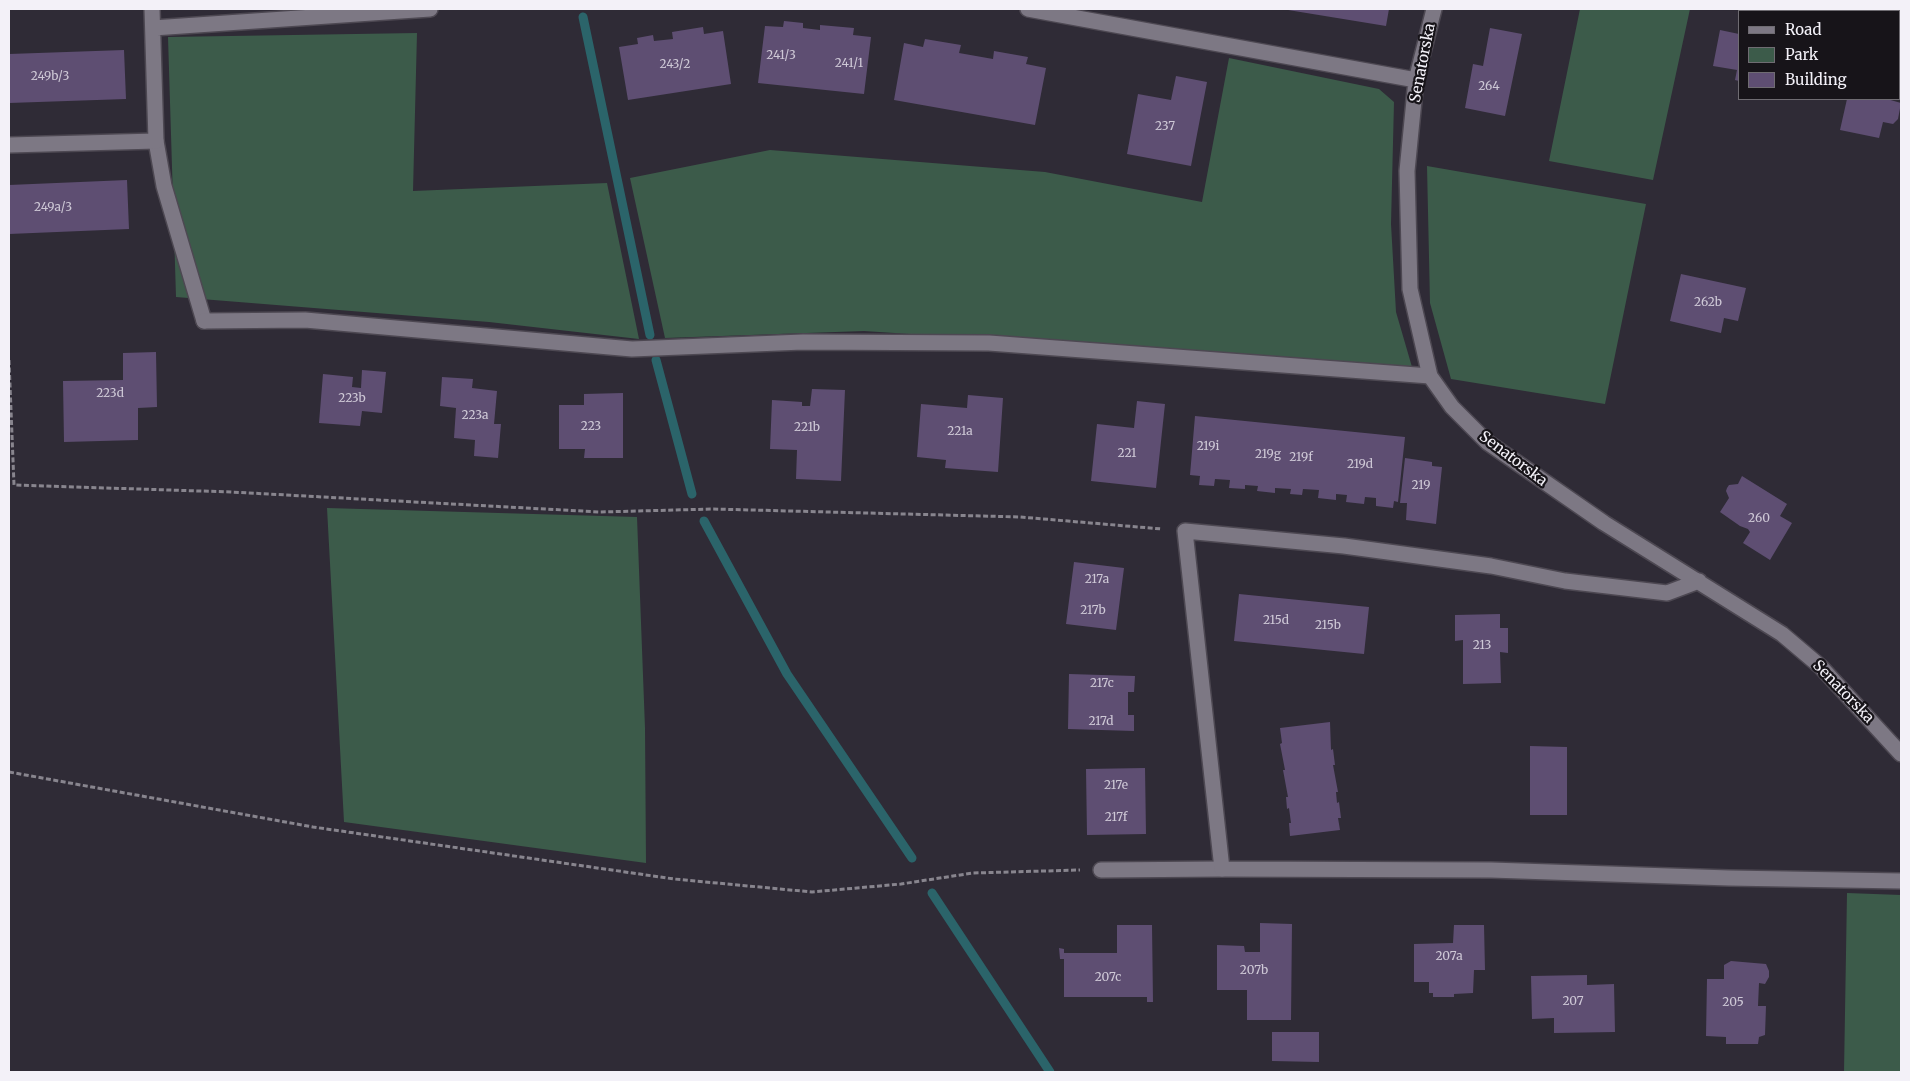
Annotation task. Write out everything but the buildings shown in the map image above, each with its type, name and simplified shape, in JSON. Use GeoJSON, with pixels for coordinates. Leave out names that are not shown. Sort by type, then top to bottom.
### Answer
{"type":"FeatureCollection","features":[{"type":"Feature","properties":{"kind":"street"},"geometry":{"type":"LineString","coordinates":[[152,9],[156,142],[164,186],[204,321],[305,320],[632,349],[803,342],[989,344],[1430,376]]}},
{"type":"Feature","properties":{"kind":"street"},"geometry":{"type":"LineString","coordinates":[[153,28],[430,9]]}},
{"type":"Feature","properties":{"kind":"street"},"geometry":{"type":"LineString","coordinates":[[1028,9],[1416,80]]}},
{"type":"Feature","properties":{"kind":"street","name":"Senatorska"},"geometry":{"type":"LineString","coordinates":[[1434,9],[1416,80],[1408,171],[1410,289],[1430,376],[1452,407],[1487,442],[1604,523],[1699,580],[1782,634],[1821,667],[1901,754]]}},
{"type":"Feature","properties":{"kind":"street"},"geometry":{"type":"LineString","coordinates":[[9,145],[156,142]]}},
{"type":"Feature","properties":{"kind":"street"},"geometry":{"type":"LineString","coordinates":[[1222,869],[1185,531],[1364,549],[1491,566],[1565,581],[1667,593],[1699,580]]}},
{"type":"Feature","properties":{"kind":"street"},"geometry":{"type":"LineString","coordinates":[[1101,870],[1491,870],[1719,878],[1901,881]]}},
{"type":"Feature","properties":{"kind":"path"},"geometry":{"type":"LineString","coordinates":[[9,360],[14,485],[231,492],[600,512],[713,509],[1020,517],[1185,531]]}},
{"type":"Feature","properties":{"kind":"path"},"geometry":{"type":"LineString","coordinates":[[9,772],[323,829],[674,879],[812,892],[901,884],[973,873],[1101,870]]}},
{"type":"Feature","properties":{"kind":"green space"},"geometry":{"type":"Polygon","coordinates":[[[1580,9],[1690,9],[1653,180],[1549,161],[1580,9]]]}},
{"type":"Feature","properties":{"kind":"green space"},"geometry":{"type":"Polygon","coordinates":[[[417,33],[413,191],[607,183],[639,339],[489,322],[176,297],[168,37],[417,33]]]}},
{"type":"Feature","properties":{"kind":"green space"},"geometry":{"type":"Polygon","coordinates":[[[1229,58],[1379,89],[1394,102],[1391,224],[1396,312],[1412,367],[864,331],[665,338],[630,178],[770,150],[1045,172],[1202,202],[1229,58]]]}},
{"type":"Feature","properties":{"kind":"green space"},"geometry":{"type":"Polygon","coordinates":[[[1427,166],[1646,204],[1605,404],[1451,379],[1430,303],[1427,166]]]}},
{"type":"Feature","properties":{"kind":"green space"},"geometry":{"type":"Polygon","coordinates":[[[327,508],[637,517],[645,728],[646,863],[344,822],[327,508]]]}},
{"type":"Feature","properties":{"kind":"green space"},"geometry":{"type":"Polygon","coordinates":[[[1847,893],[1901,895],[1901,1072],[1844,1072],[1847,893]]]}},
{"type":"Feature","properties":{"kind":"waterway"},"geometry":{"type":"LineString","coordinates":[[583,17],[650,335]]}},
{"type":"Feature","properties":{"kind":"waterway"},"geometry":{"type":"LineString","coordinates":[[656,360],[692,494]]}},
{"type":"Feature","properties":{"kind":"waterway"},"geometry":{"type":"LineString","coordinates":[[704,521],[787,674],[912,858]]}},
{"type":"Feature","properties":{"kind":"waterway"},"geometry":{"type":"LineString","coordinates":[[932,893],[1050,1072]]}}]}
